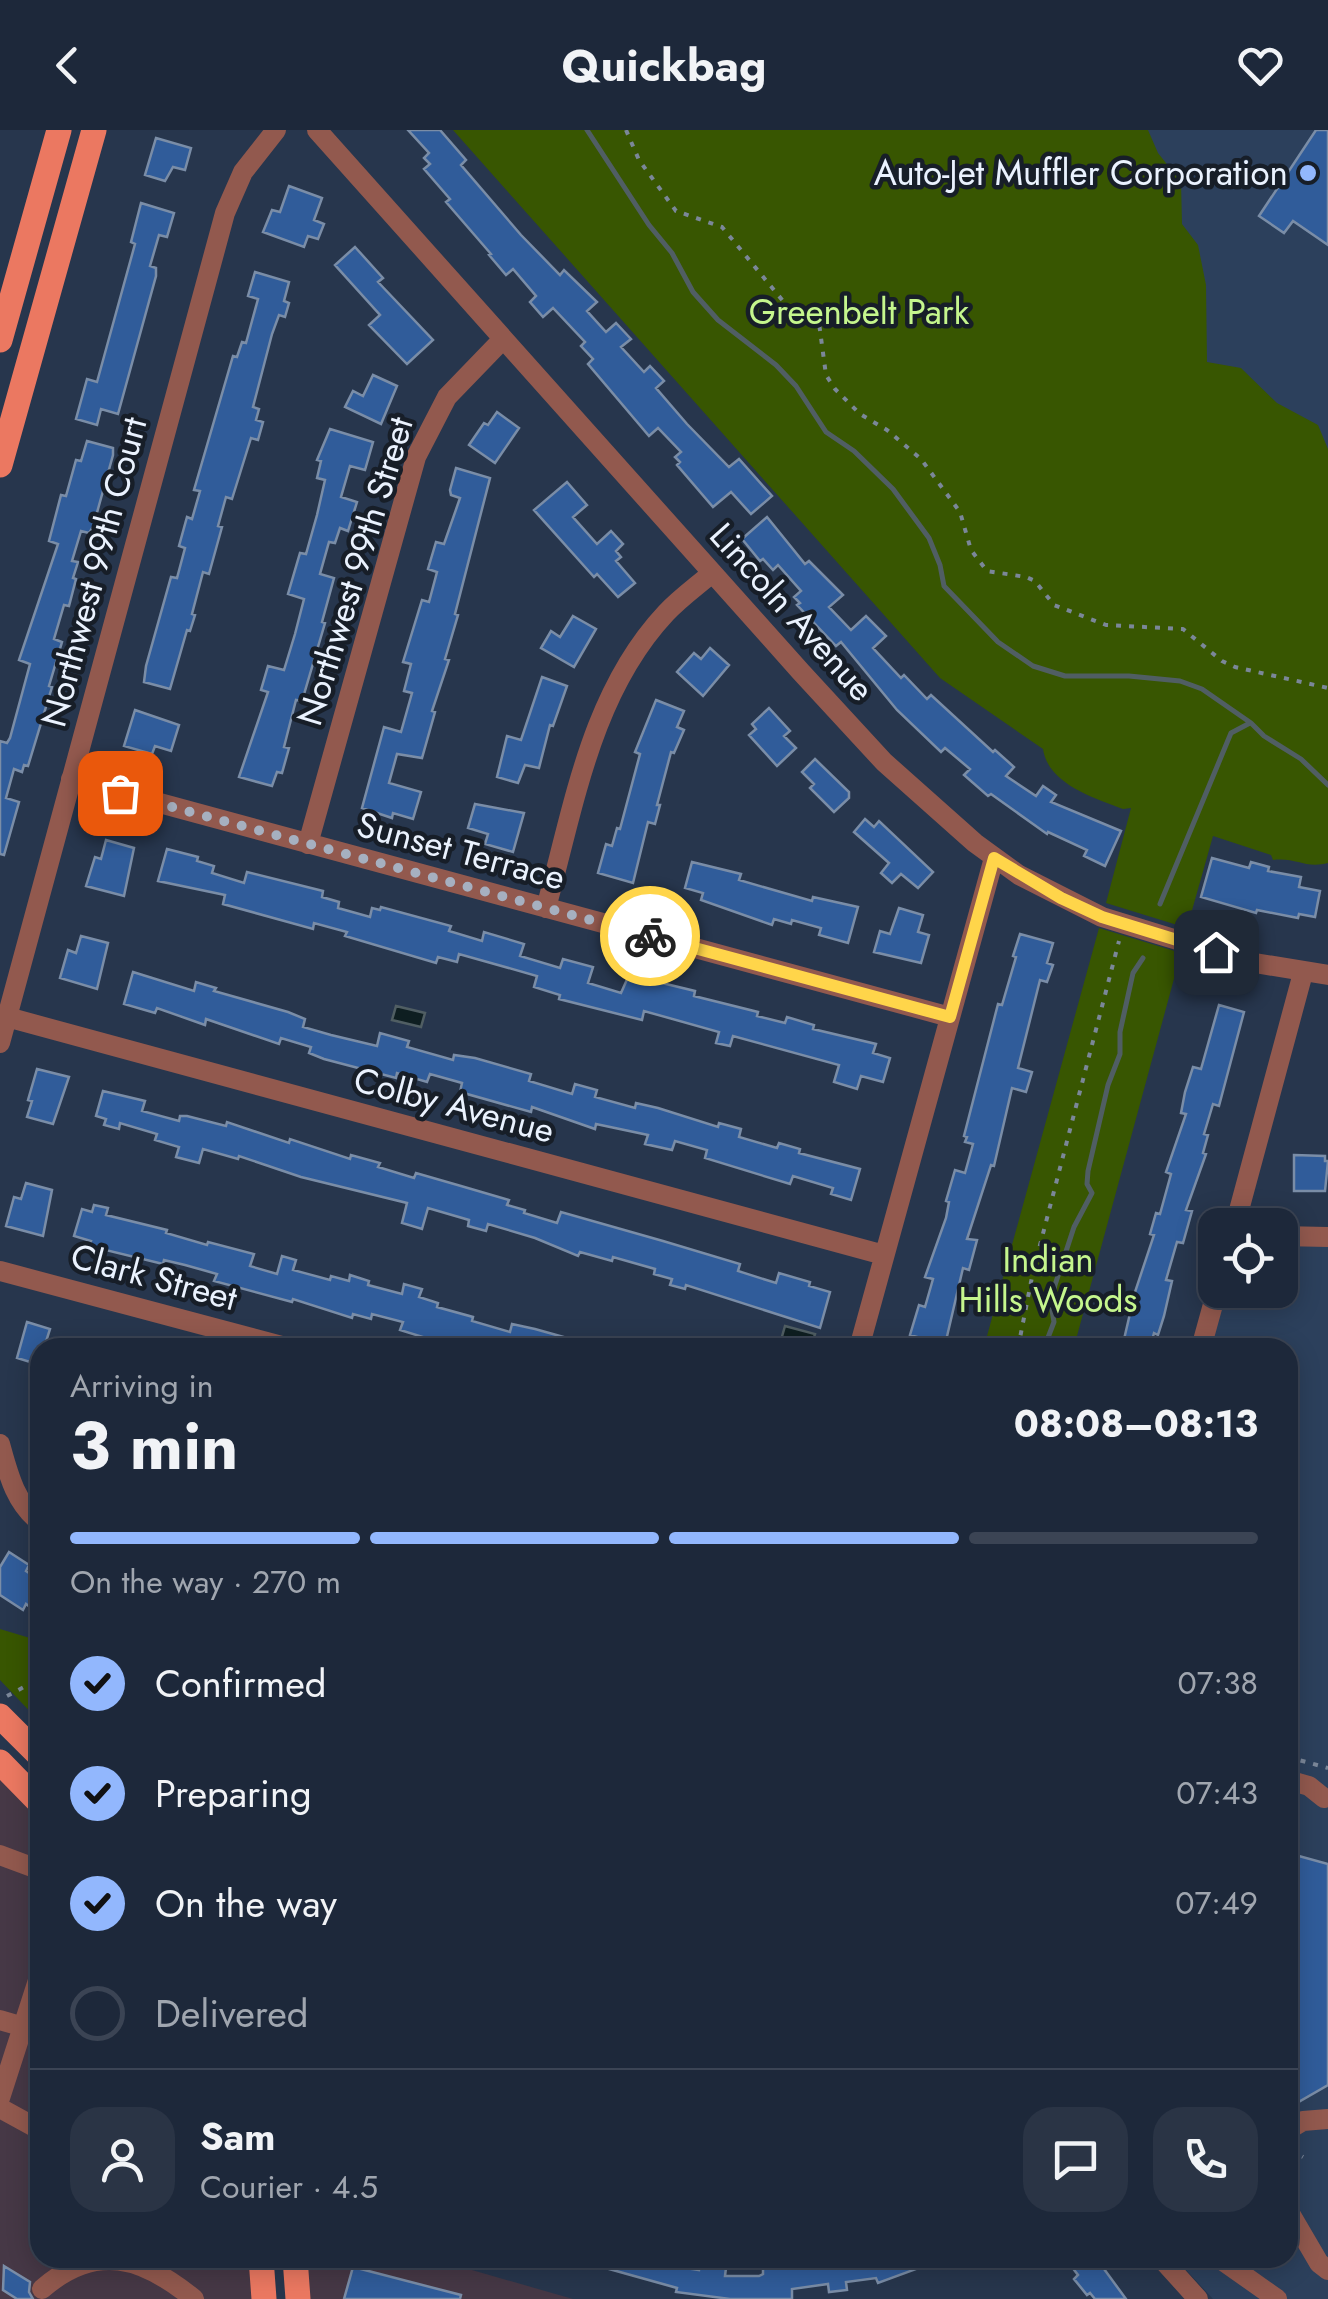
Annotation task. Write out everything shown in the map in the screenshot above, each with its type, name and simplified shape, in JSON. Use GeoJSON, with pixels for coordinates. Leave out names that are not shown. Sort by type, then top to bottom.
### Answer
{"type":"FeatureCollection","features":[{"type":"Feature","properties":{"kind":"main road"},"geometry":{"type":"LineString","coordinates":[[0,340],[59,130]]}},
{"type":"Feature","properties":{"kind":"main road"},"geometry":{"type":"LineString","coordinates":[[0,465],[94,130]]}},
{"type":"Feature","properties":{"kind":"main road"},"geometry":{"type":"LineString","coordinates":[[3,1706],[30,1742]]}},
{"type":"Feature","properties":{"kind":"main road"},"geometry":{"type":"LineString","coordinates":[[0,1762],[30,1793]]}},
{"type":"Feature","properties":{"kind":"main road"},"geometry":{"type":"LineString","coordinates":[[262,2268],[264,2299]]}},
{"type":"Feature","properties":{"kind":"main road"},"geometry":{"type":"LineString","coordinates":[[296,2268],[298,2299]]}},
{"type":"Feature","properties":{"kind":"street","name":"Northwest 99th Court"},"geometry":{"type":"LineString","coordinates":[[0,1044],[225,213],[243,172],[276,130]]}},
{"type":"Feature","properties":{"kind":"street","name":"Lincoln Avenue"},"geometry":{"type":"LineString","coordinates":[[317,130],[884,762],[994,858],[1102,917],[1249,962],[1328,975]]}},
{"type":"Feature","properties":{"kind":"street","name":"Northwest 99th Street"},"geometry":{"type":"LineString","coordinates":[[308,844],[416,457],[447,397],[504,339]]}},
{"type":"Feature","properties":{"kind":"street"},"geometry":{"type":"LineString","coordinates":[[546,908],[596,727],[609,697],[625,668],[667,612],[712,573]]}},
{"type":"Feature","properties":{"kind":"street","name":"Sunset Terrace"},"geometry":{"type":"LineString","coordinates":[[71,780],[950,1017]]}},
{"type":"Feature","properties":{"kind":"street"},"geometry":{"type":"LineString","coordinates":[[862,1338],[994,858]]}},
{"type":"Feature","properties":{"kind":"street"},"geometry":{"type":"LineString","coordinates":[[1239,1208],[1303,973]]}},
{"type":"Feature","properties":{"kind":"street","name":"Colby Avenue"},"geometry":{"type":"LineString","coordinates":[[7,1017],[884,1255]]}},
{"type":"Feature","properties":{"kind":"street"},"geometry":{"type":"LineString","coordinates":[[1298,1236],[1328,1237]]}},
{"type":"Feature","properties":{"kind":"street","name":"Clark Street"},"geometry":{"type":"LineString","coordinates":[[0,1271],[252,1338]]}},
{"type":"Feature","properties":{"kind":"street"},"geometry":{"type":"LineString","coordinates":[[1204,1338],[1212,1308]]}},
{"type":"Feature","properties":{"kind":"street"},"geometry":{"type":"LineString","coordinates":[[0,1444],[13,1488],[30,1514]]}},
{"type":"Feature","properties":{"kind":"street"},"geometry":{"type":"LineString","coordinates":[[1298,1783],[1319,1790],[1324,1798]]}},
{"type":"Feature","properties":{"kind":"street"},"geometry":{"type":"LineString","coordinates":[[0,1855],[30,1866]]}},
{"type":"Feature","properties":{"kind":"street"},"geometry":{"type":"LineString","coordinates":[[0,2098],[30,2007]]}},
{"type":"Feature","properties":{"kind":"street"},"geometry":{"type":"LineString","coordinates":[[0,2020],[24,2027]]}},
{"type":"Feature","properties":{"kind":"street"},"geometry":{"type":"LineString","coordinates":[[0,2108],[30,2124]]}},
{"type":"Feature","properties":{"kind":"street"},"geometry":{"type":"LineString","coordinates":[[1298,2124],[1328,2119]]}},
{"type":"Feature","properties":{"kind":"street"},"geometry":{"type":"LineString","coordinates":[[1298,2227],[1319,2263],[1328,2270]]}},
{"type":"Feature","properties":{"kind":"street"},"geometry":{"type":"LineString","coordinates":[[42,2289],[68,2268]]}},
{"type":"Feature","properties":{"kind":"street"},"geometry":{"type":"LineString","coordinates":[[145,2268],[194,2299]]}},
{"type":"Feature","properties":{"kind":"street"},"geometry":{"type":"LineString","coordinates":[[1170,2268],[1198,2299]]}},
{"type":"Feature","properties":{"kind":"street"},"geometry":{"type":"LineString","coordinates":[[1233,2268],[1278,2299]]}},
{"type":"Feature","properties":{"kind":"path"},"geometry":{"type":"LineString","coordinates":[[626,130],[639,160],[676,211],[722,227],[788,307],[819,324],[826,375],[835,389],[860,414],[921,459],[960,512],[975,560],[987,571],[1026,577],[1054,605],[1106,625],[1183,629],[1235,666],[1328,688]]}},
{"type":"Feature","properties":{"kind":"path"},"geometry":{"type":"LineString","coordinates":[[1020,1338],[1033,1272],[1118,941]]}},
{"type":"Feature","properties":{"kind":"path"},"geometry":{"type":"LineString","coordinates":[[3,1706],[24,1687],[30,1687]]}},
{"type":"Feature","properties":{"kind":"path"},"geometry":{"type":"LineString","coordinates":[[1298,1759],[1328,1768]]}},
{"type":"Feature","properties":{"kind":"path"},"geometry":{"type":"LineString","coordinates":[[1298,2154],[1303,2157]]}},
{"type":"Feature","properties":{"kind":"shaded area"},"geometry":{"type":"Polygon","coordinates":[[[1094,130],[1328,130],[1328,614],[1129,507],[1094,130]]]}},
{"type":"Feature","properties":{"kind":"shaded area"},"geometry":{"type":"Polygon","coordinates":[[[396,1006],[425,1013],[421,1027],[392,1020],[396,1006]]]}},
{"type":"Feature","properties":{"kind":"shaded area"},"geometry":{"type":"Polygon","coordinates":[[[1298,1245],[1328,1246],[1328,2299],[1213,2299],[1184,2268],[1298,2268],[1298,1338],[1213,1338],[1221,1308],[1298,1308],[1298,1245]]]}},
{"type":"Feature","properties":{"kind":"shaded area"},"geometry":{"type":"Polygon","coordinates":[[[785,1326],[815,1334],[814,1338],[782,1338],[785,1326]]]}},
{"type":"Feature","properties":{"kind":"shaded area"},"geometry":{"type":"Polygon","coordinates":[[[0,1778],[30,1809],[30,2268],[251,2268],[253,2299],[0,2299],[0,1778]]]}},
{"type":"Feature","properties":{"kind":"shaded area"},"geometry":{"type":"Polygon","coordinates":[[[306,2268],[465,2268],[573,2299],[307,2299],[306,2268]]]}},
{"type":"Feature","properties":{"kind":"green space","name":"Greenbelt Park"},"geometry":{"type":"Polygon","coordinates":[[[453,130],[1148,130],[1158,153],[1181,182],[1182,224],[1198,245],[1206,285],[1207,362],[1241,368],[1277,403],[1318,425],[1328,449],[1328,863],[1273,860],[1271,855],[1213,836],[1187,928],[1106,903],[1131,808],[1123,809],[1074,788],[1054,772],[1043,749],[940,678],[453,130]]]}},
{"type":"Feature","properties":{"kind":"green space","name":"Indian Hills Woods"},"geometry":{"type":"Polygon","coordinates":[[[1099,928],[1181,953],[1076,1338],[986,1338],[1099,928]]]}},
{"type":"Feature","properties":{"kind":"green space"},"geometry":{"type":"Polygon","coordinates":[[[0,1629],[30,1638],[30,1712],[0,1680],[0,1629]]]}},
{"type":"Feature","properties":{"kind":"building"},"geometry":{"type":"Polygon","coordinates":[[[408,130],[440,130],[466,160],[461,165],[521,235],[560,275],[564,270],[597,302],[587,311],[606,332],[616,323],[631,339],[621,347],[644,372],[650,366],[664,381],[656,388],[687,424],[729,467],[739,459],[772,496],[751,514],[731,492],[713,507],[677,465],[680,462],[675,457],[681,452],[658,428],[649,436],[588,364],[593,359],[581,346],[585,342],[553,308],[543,317],[530,302],[536,296],[513,269],[506,275],[446,202],[450,199],[424,169],[430,164],[424,158],[429,153],[408,130]]]}},
{"type":"Feature","properties":{"kind":"building","name":"Auto-Jet Muffler Corporation"},"geometry":{"type":"Polygon","coordinates":[[[1316,130],[1328,130],[1328,245],[1293,221],[1284,233],[1259,216],[1316,130]]]}},
{"type":"Feature","properties":{"kind":"building"},"geometry":{"type":"Polygon","coordinates":[[[156,138],[191,148],[185,170],[173,167],[165,181],[145,175],[156,138]]]}},
{"type":"Feature","properties":{"kind":"building"},"geometry":{"type":"Polygon","coordinates":[[[289,186],[322,198],[314,220],[324,224],[318,239],[308,236],[304,247],[263,232],[272,210],[280,212],[289,186]]]}},
{"type":"Feature","properties":{"kind":"building"},"geometry":{"type":"Polygon","coordinates":[[[141,203],[174,213],[167,237],[159,235],[150,266],[156,268],[156,276],[118,414],[101,409],[97,425],[76,419],[87,379],[97,382],[135,244],[131,242],[141,203]]]}},
{"type":"Feature","properties":{"kind":"building"},"geometry":{"type":"Polygon","coordinates":[[[355,247],[383,278],[378,282],[433,340],[407,364],[369,325],[380,315],[335,265],[355,247]]]}},
{"type":"Feature","properties":{"kind":"building"},"geometry":{"type":"Polygon","coordinates":[[[255,272],[289,282],[284,301],[289,303],[285,317],[279,315],[272,334],[253,407],[259,409],[256,420],[263,422],[258,440],[251,438],[232,499],[226,497],[209,574],[203,572],[192,614],[195,615],[170,689],[144,682],[146,666],[171,577],[177,578],[185,548],[179,546],[200,491],[194,490],[233,356],[237,357],[242,342],[246,343],[258,299],[248,296],[255,272]]]}},
{"type":"Feature","properties":{"kind":"building"},"geometry":{"type":"Polygon","coordinates":[[[373,375],[397,386],[381,424],[345,407],[353,391],[363,396],[373,375]]]}},
{"type":"Feature","properties":{"kind":"building"},"geometry":{"type":"Polygon","coordinates":[[[497,412],[519,428],[495,463],[469,445],[497,412]]]}},
{"type":"Feature","properties":{"kind":"building"},"geometry":{"type":"Polygon","coordinates":[[[330,429],[373,442],[365,470],[350,466],[341,497],[357,502],[348,531],[340,528],[335,543],[329,542],[320,574],[334,578],[322,622],[325,623],[302,701],[296,700],[282,773],[277,772],[272,786],[239,777],[268,692],[261,690],[268,666],[284,670],[295,634],[304,599],[288,594],[300,553],[306,554],[317,515],[325,480],[317,478],[321,461],[317,460],[330,429]]]}},
{"type":"Feature","properties":{"kind":"building"},"geometry":{"type":"Polygon","coordinates":[[[87,441],[113,448],[113,455],[93,527],[89,533],[81,531],[72,561],[78,562],[73,578],[76,579],[54,639],[62,642],[28,766],[24,765],[22,772],[14,769],[6,798],[19,802],[4,855],[0,854],[0,741],[7,743],[10,738],[30,664],[19,660],[58,544],[49,541],[61,495],[66,496],[76,460],[81,461],[87,441]]]}},
{"type":"Feature","properties":{"kind":"building"},"geometry":{"type":"Polygon","coordinates":[[[456,468],[490,478],[455,614],[458,615],[445,659],[449,660],[422,758],[397,754],[389,783],[421,792],[413,819],[393,813],[392,818],[362,808],[384,727],[401,732],[412,693],[404,691],[411,664],[403,662],[422,600],[429,602],[437,572],[428,569],[436,542],[444,544],[460,498],[451,495],[450,490],[456,468]]]}},
{"type":"Feature","properties":{"kind":"building"},"geometry":{"type":"Polygon","coordinates":[[[567,482],[587,505],[573,517],[597,544],[611,531],[623,544],[616,551],[621,557],[616,561],[635,583],[618,597],[597,574],[594,577],[534,510],[567,482]]]}},
{"type":"Feature","properties":{"kind":"building"},"geometry":{"type":"Polygon","coordinates":[[[767,517],[805,564],[809,561],[843,595],[829,607],[851,630],[866,616],[886,636],[873,648],[901,678],[904,675],[927,699],[931,695],[1014,767],[1006,776],[1036,796],[1043,786],[1056,795],[1051,802],[1121,831],[1105,866],[1084,856],[1087,850],[1047,834],[991,794],[988,796],[964,775],[970,769],[945,748],[941,752],[897,710],[841,642],[836,646],[797,605],[800,603],[794,597],[801,591],[778,565],[773,570],[763,559],[760,561],[742,539],[767,517]]]}},
{"type":"Feature","properties":{"kind":"building"},"geometry":{"type":"Polygon","coordinates":[[[573,616],[596,629],[574,667],[541,648],[551,631],[560,637],[573,616]]]}},
{"type":"Feature","properties":{"kind":"building"},"geometry":{"type":"Polygon","coordinates":[[[710,648],[729,665],[703,696],[677,672],[694,653],[701,659],[710,648]]]}},
{"type":"Feature","properties":{"kind":"building"},"geometry":{"type":"Polygon","coordinates":[[[542,677],[567,686],[553,726],[550,725],[539,768],[525,765],[518,783],[497,777],[507,736],[521,740],[542,677]]]}},
{"type":"Feature","properties":{"kind":"building"},"geometry":{"type":"Polygon","coordinates":[[[656,700],[684,711],[677,727],[684,730],[674,753],[671,752],[655,824],[648,822],[633,883],[598,873],[606,844],[612,846],[617,828],[620,829],[640,754],[635,752],[656,700]]]}},
{"type":"Feature","properties":{"kind":"building"},"geometry":{"type":"Polygon","coordinates":[[[769,708],[790,731],[784,736],[796,748],[777,766],[749,735],[756,729],[752,724],[769,708]]]}},
{"type":"Feature","properties":{"kind":"building"},"geometry":{"type":"Polygon","coordinates":[[[135,710],[179,725],[171,751],[155,746],[152,754],[124,746],[135,710]]]}},
{"type":"Feature","properties":{"kind":"building"},"geometry":{"type":"Polygon","coordinates":[[[815,759],[849,792],[849,798],[834,812],[810,788],[814,784],[802,772],[815,759]]]}},
{"type":"Feature","properties":{"kind":"building"},"geometry":{"type":"Polygon","coordinates":[[[475,804],[524,813],[513,852],[485,844],[488,834],[468,828],[475,804]]]}},
{"type":"Feature","properties":{"kind":"building"},"geometry":{"type":"Polygon","coordinates":[[[865,819],[874,827],[879,821],[933,872],[918,888],[901,874],[892,883],[881,873],[889,863],[854,832],[865,819]]]}},
{"type":"Feature","properties":{"kind":"building"},"geometry":{"type":"Polygon","coordinates":[[[106,840],[134,848],[124,896],[86,886],[95,857],[101,859],[106,840]]]}},
{"type":"Feature","properties":{"kind":"building"},"geometry":{"type":"Polygon","coordinates":[[[167,849],[198,857],[197,861],[214,866],[212,873],[244,883],[247,872],[323,891],[322,897],[339,902],[338,908],[370,917],[372,908],[381,907],[451,926],[449,931],[482,941],[484,932],[524,944],[520,956],[560,968],[563,959],[593,967],[588,983],[621,993],[629,975],[695,991],[694,996],[758,1012],[757,1016],[785,1023],[787,1017],[814,1025],[813,1029],[876,1044],[873,1053],[890,1058],[883,1082],[861,1076],[857,1089],[834,1082],[839,1065],[733,1036],[730,1046],[716,1043],[719,1032],[644,1011],[642,1020],[559,999],[560,995],[534,987],[537,976],[459,954],[457,962],[438,957],[436,963],[345,936],[347,932],[314,923],[313,929],[223,904],[225,895],[158,881],[167,849]]]}},
{"type":"Feature","properties":{"kind":"building"},"geometry":{"type":"Polygon","coordinates":[[[1212,858],[1249,868],[1251,862],[1269,867],[1268,871],[1301,877],[1299,887],[1320,891],[1315,917],[1299,914],[1298,918],[1257,910],[1256,913],[1201,897],[1212,858]]]}},
{"type":"Feature","properties":{"kind":"building"},"geometry":{"type":"Polygon","coordinates":[[[692,862],[741,874],[739,880],[812,901],[813,897],[858,907],[848,943],[819,935],[821,928],[792,920],[791,924],[774,919],[772,925],[701,900],[703,893],[685,888],[692,862]]]}},
{"type":"Feature","properties":{"kind":"building"},"geometry":{"type":"Polygon","coordinates":[[[899,908],[923,915],[918,932],[929,935],[921,963],[874,952],[880,931],[890,934],[899,908]]]}},
{"type":"Feature","properties":{"kind":"building"},"geometry":{"type":"Polygon","coordinates":[[[1020,934],[1053,943],[1047,963],[1053,965],[1047,982],[1040,980],[1018,1068],[1032,1072],[1026,1092],[1012,1088],[994,1166],[991,1165],[967,1239],[977,1240],[969,1270],[963,1268],[947,1338],[920,1338],[910,1335],[919,1305],[925,1307],[933,1279],[925,1277],[946,1218],[946,1201],[955,1170],[965,1173],[973,1144],[965,1142],[964,1136],[998,1004],[1002,1005],[1016,957],[1013,956],[1020,934]]]}},
{"type":"Feature","properties":{"kind":"building"},"geometry":{"type":"Polygon","coordinates":[[[81,936],[108,943],[97,989],[60,978],[68,950],[76,953],[81,936]]]}},
{"type":"Feature","properties":{"kind":"building"},"geometry":{"type":"Polygon","coordinates":[[[133,972],[194,991],[196,982],[216,988],[214,991],[288,1012],[305,1019],[303,1027],[331,1035],[377,1046],[380,1033],[409,1041],[407,1047],[453,1060],[454,1055],[475,1058],[531,1074],[529,1081],[572,1094],[575,1084],[597,1090],[595,1097],[635,1108],[636,1103],[718,1127],[719,1123],[741,1129],[739,1137],[777,1148],[779,1143],[800,1149],[799,1153],[860,1169],[851,1200],[831,1194],[833,1188],[793,1176],[790,1184],[705,1158],[707,1150],[675,1141],[672,1150],[645,1144],[648,1135],[596,1124],[595,1129],[532,1107],[531,1112],[460,1092],[462,1083],[430,1074],[427,1082],[397,1073],[396,1078],[324,1059],[309,1053],[311,1047],[281,1038],[279,1044],[206,1019],[205,1025],[157,1008],[155,1013],[124,1004],[133,972]]]}},
{"type":"Feature","properties":{"kind":"building"},"geometry":{"type":"Polygon","coordinates":[[[1219,1005],[1244,1012],[1219,1106],[1213,1104],[1204,1134],[1208,1135],[1203,1153],[1206,1154],[1186,1210],[1192,1211],[1183,1243],[1177,1242],[1166,1280],[1172,1281],[1158,1335],[1124,1338],[1154,1235],[1150,1234],[1171,1174],[1166,1172],[1186,1114],[1181,1113],[1185,1092],[1193,1067],[1201,1069],[1219,1005]]]}},
{"type":"Feature","properties":{"kind":"building"},"geometry":{"type":"Polygon","coordinates":[[[37,1069],[69,1077],[53,1124],[27,1117],[37,1069]]]}},
{"type":"Feature","properties":{"kind":"building"},"geometry":{"type":"Polygon","coordinates":[[[103,1091],[145,1101],[142,1111],[179,1121],[180,1116],[187,1116],[226,1126],[227,1122],[289,1143],[290,1139],[350,1159],[351,1155],[380,1163],[378,1167],[414,1178],[416,1173],[461,1186],[509,1200],[507,1205],[557,1223],[561,1212],[663,1241],[740,1264],[738,1271],[776,1283],[779,1273],[810,1282],[809,1286],[830,1292],[820,1328],[686,1285],[685,1289],[670,1285],[672,1279],[654,1274],[655,1269],[613,1257],[612,1261],[580,1252],[578,1256],[488,1224],[486,1231],[468,1226],[469,1220],[428,1208],[422,1229],[402,1223],[407,1203],[301,1177],[239,1156],[238,1159],[203,1149],[199,1163],[176,1157],[179,1147],[155,1140],[157,1134],[120,1123],[119,1129],[104,1125],[106,1119],[96,1116],[103,1091]]]}},
{"type":"Feature","properties":{"kind":"building"},"geometry":{"type":"Polygon","coordinates":[[[1294,1155],[1325,1156],[1325,1191],[1294,1191],[1294,1155]]]}},
{"type":"Feature","properties":{"kind":"building"},"geometry":{"type":"Polygon","coordinates":[[[26,1183],[52,1190],[43,1236],[6,1226],[14,1197],[21,1199],[26,1183]]]}},
{"type":"Feature","properties":{"kind":"building"},"geometry":{"type":"Polygon","coordinates":[[[94,1205],[108,1208],[106,1215],[207,1245],[208,1242],[254,1254],[250,1266],[277,1274],[282,1256],[296,1260],[293,1270],[330,1280],[331,1276],[349,1281],[350,1275],[369,1281],[368,1285],[402,1294],[404,1284],[422,1289],[419,1297],[438,1303],[437,1307],[473,1317],[472,1321],[510,1332],[512,1324],[567,1338],[426,1338],[400,1330],[403,1322],[372,1314],[371,1319],[353,1314],[352,1318],[293,1299],[292,1302],[214,1281],[217,1274],[185,1265],[164,1260],[163,1264],[89,1246],[91,1241],[74,1236],[82,1209],[92,1212],[94,1205]]]}},
{"type":"Feature","properties":{"kind":"building"},"geometry":{"type":"Polygon","coordinates":[[[27,1322],[50,1329],[47,1338],[30,1338],[30,1362],[17,1358],[27,1322]]]}},
{"type":"Feature","properties":{"kind":"building"},"geometry":{"type":"Polygon","coordinates":[[[9,1552],[29,1565],[26,1571],[30,1574],[30,1607],[26,1604],[23,1610],[0,1595],[0,1567],[9,1552]]]}},
{"type":"Feature","properties":{"kind":"building"},"geometry":{"type":"Polygon","coordinates":[[[1298,1856],[1328,1864],[1328,2085],[1298,2102],[1298,1856]]]}},
{"type":"Feature","properties":{"kind":"building"},"geometry":{"type":"Polygon","coordinates":[[[4,2266],[30,2282],[33,2299],[17,2299],[3,2290],[4,2266]]]}},
{"type":"Feature","properties":{"kind":"building"},"geometry":{"type":"Polygon","coordinates":[[[353,2268],[461,2295],[460,2299],[344,2299],[353,2268]]]}},
{"type":"Feature","properties":{"kind":"building"},"geometry":{"type":"Polygon","coordinates":[[[605,2268],[726,2268],[725,2276],[759,2276],[763,2268],[919,2268],[878,2283],[876,2278],[846,2282],[847,2290],[829,2292],[828,2284],[792,2289],[792,2299],[730,2299],[676,2292],[677,2288],[605,2268]]]}},
{"type":"Feature","properties":{"kind":"building"},"geometry":{"type":"Polygon","coordinates":[[[1073,2268],[1103,2268],[1126,2299],[1095,2299],[1090,2293],[1087,2295],[1074,2279],[1078,2275],[1073,2268]]]}},
{"type":"Feature","properties":{"kind":"waterway"},"geometry":{"type":"LineString","coordinates":[[587,130],[649,225],[672,253],[693,292],[718,320],[776,365],[796,386],[826,432],[854,451],[893,489],[929,538],[944,586],[998,642],[1033,666],[1065,676],[1129,676],[1180,681],[1202,689],[1301,759],[1328,785]]}},
{"type":"Feature","properties":{"kind":"waterway"},"geometry":{"type":"LineString","coordinates":[[1160,904],[1231,733],[1250,723]]}},
{"type":"Feature","properties":{"kind":"waterway"},"geometry":{"type":"LineString","coordinates":[[1048,1338],[1054,1322],[1051,1304],[1055,1285],[1074,1227],[1092,1193],[1087,1184],[1088,1171],[1108,1085],[1120,1054],[1120,1032],[1133,973],[1143,958]]}},
{"type":"Feature","properties":{"kind":"way so far"},"geometry":{"type":"LineString","coordinates":[[120,793],[650,936]]}},
{"type":"Feature","properties":{"kind":"place","name":"Auto-Jet Muffler Corporation"},"geometry":{"type":"Point","coordinates":[1308,173]}},
{"type":"Feature","properties":{"kind":"route"},"geometry":{"type":"LineString","coordinates":[[650,936],[950,1017],[994,858],[1102,917],[1216,952]]}}]}
